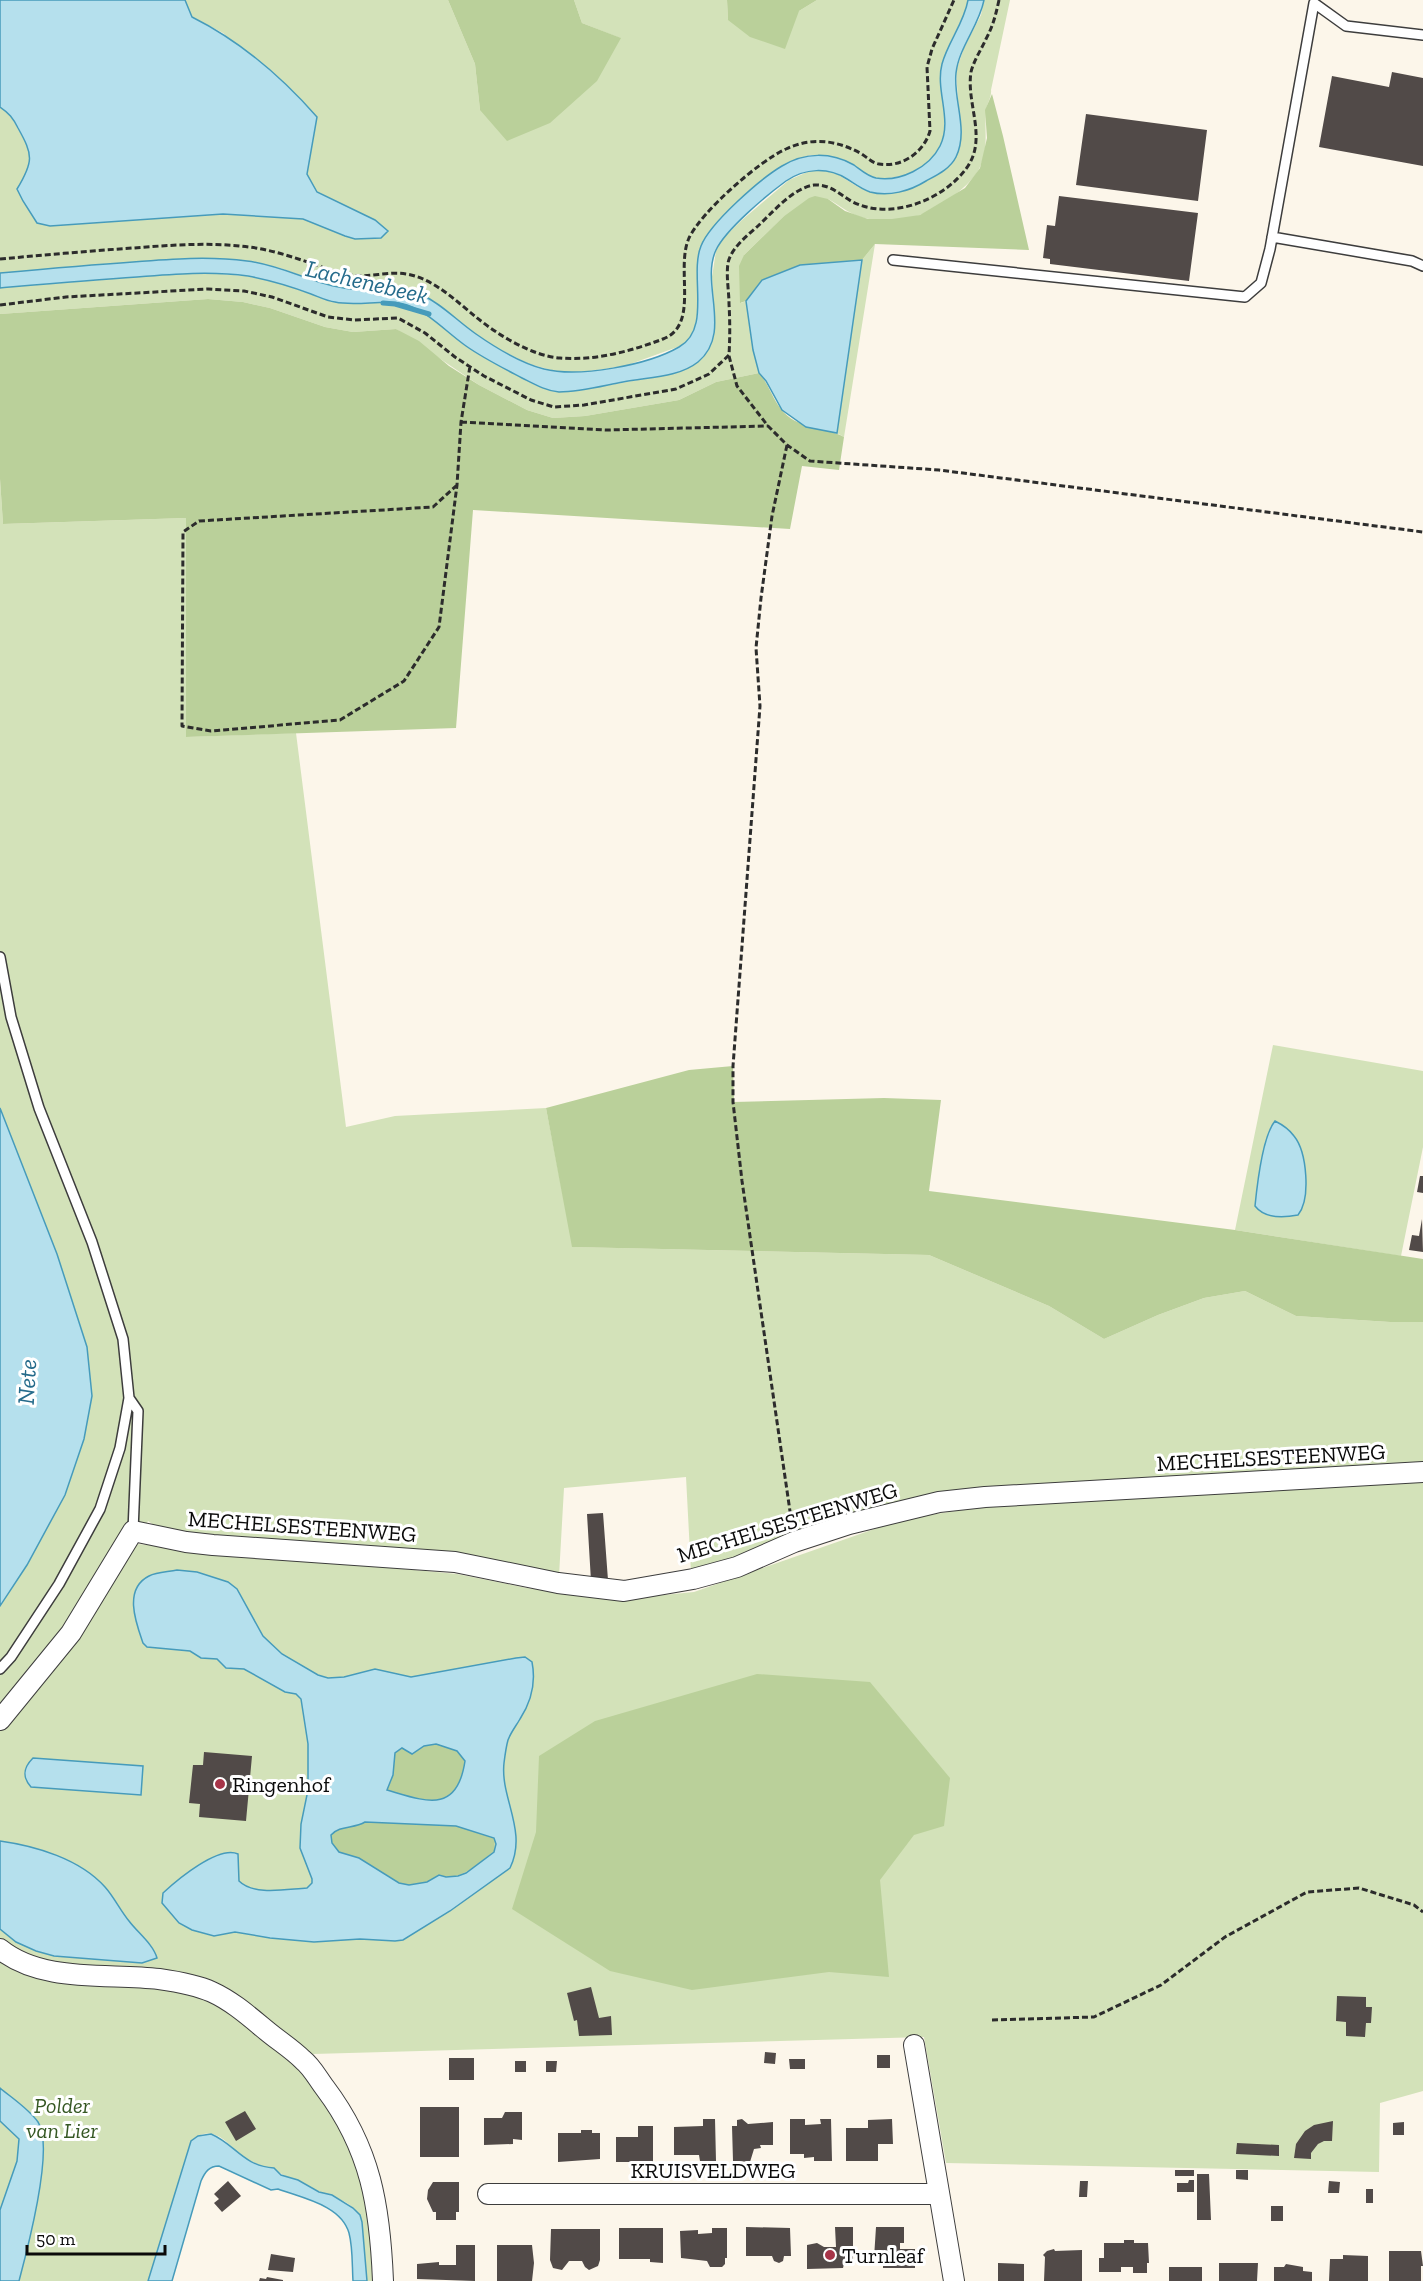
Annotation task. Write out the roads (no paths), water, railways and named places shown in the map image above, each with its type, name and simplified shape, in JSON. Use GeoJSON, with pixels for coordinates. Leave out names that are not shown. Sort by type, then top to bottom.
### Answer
{"type":"FeatureCollection","features":[{"type":"Feature","properties":{"kind":"street","name":"MECHELSESTEENWEG"},"geometry":{"type":"LineString","coordinates":[[133,1531],[213,1545],[455,1562],[558,1583],[624,1591],[693,1579],[737,1567],[794,1542],[849,1524],[939,1502],[1423,1472]]}},
{"type":"Feature","properties":{"kind":"street"},"geometry":{"type":"LineString","coordinates":[[0,1720],[71,1633],[133,1531]]}},
{"type":"Feature","properties":{"kind":"street"},"geometry":{"type":"LineString","coordinates":[[0,1948],[31,1966],[51,1971],[160,1979],[211,1991],[245,2013],[305,2061],[341,2110],[360,2148],[373,2186],[383,2281]]}},
{"type":"Feature","properties":{"kind":"street"},"geometry":{"type":"LineString","coordinates":[[914,2045],[954,2281]]}},
{"type":"Feature","properties":{"kind":"street","name":"KRUISVELDWEG"},"geometry":{"type":"LineString","coordinates":[[488,2194],[939,2194]]}},
{"type":"Feature","properties":{"kind":"lane"},"geometry":{"type":"LineString","coordinates":[[893,260],[1245,297],[1261,283],[1272,237],[1314,3],[1346,26],[1423,35]]}},
{"type":"Feature","properties":{"kind":"lane"},"geometry":{"type":"LineString","coordinates":[[1272,237],[1412,261],[1423,266]]}},
{"type":"Feature","properties":{"kind":"lane"},"geometry":{"type":"LineString","coordinates":[[0,957],[11,1017],[39,1108],[92,1242],[123,1339],[129,1398],[120,1448],[100,1509],[59,1584],[11,1657],[0,1669]]}},
{"type":"Feature","properties":{"kind":"lane"},"geometry":{"type":"LineString","coordinates":[[129,1398],[138,1411],[133,1531]]}},
{"type":"Feature","properties":{"kind":"water"},"geometry":{"type":"Polygon","coordinates":[[[0,0],[185,0],[192,17],[243,48],[289,87],[317,117],[307,174],[317,192],[375,220],[388,231],[381,238],[355,239],[303,219],[223,214],[50,226],[37,223],[17,189],[29,165],[27,145],[14,121],[0,107],[0,0]]]}},
{"type":"Feature","properties":{"kind":"water"},"geometry":{"type":"Polygon","coordinates":[[[968,0],[984,0],[958,63],[956,83],[961,136],[960,147],[950,165],[920,185],[892,193],[870,192],[840,175],[824,171],[809,171],[786,181],[758,203],[728,232],[716,250],[711,278],[715,323],[713,337],[708,350],[698,362],[672,374],[567,392],[545,389],[486,359],[415,308],[391,302],[353,304],[332,301],[272,281],[248,276],[179,274],[0,288],[0,273],[176,259],[247,261],[338,287],[360,290],[394,288],[420,294],[435,302],[500,350],[544,369],[594,371],[650,359],[679,347],[689,339],[695,328],[697,315],[698,258],[706,236],[749,191],[773,172],[791,161],[818,155],[845,161],[864,173],[885,179],[913,172],[929,161],[944,136],[940,74],[942,64],[968,0]]]}},
{"type":"Feature","properties":{"kind":"water"},"geometry":{"type":"Polygon","coordinates":[[[862,260],[837,433],[806,427],[782,410],[759,373],[753,350],[746,301],[762,280],[800,265],[862,260]]]}},
{"type":"Feature","properties":{"kind":"water","name":"Nete"},"geometry":{"type":"Polygon","coordinates":[[[0,1108],[57,1254],[87,1347],[92,1396],[84,1439],[65,1495],[27,1565],[0,1606],[0,1108]]]}},
{"type":"Feature","properties":{"kind":"water"},"geometry":{"type":"Polygon","coordinates":[[[1275,1121],[1286,1127],[1292,1134],[1302,1153],[1306,1187],[1305,1198],[1298,1215],[1280,1217],[1269,1215],[1255,1206],[1263,1150],[1270,1128],[1275,1121]]]}},
{"type":"Feature","properties":{"kind":"water"},"geometry":{"type":"Polygon","coordinates":[[[177,1570],[197,1572],[228,1582],[237,1589],[263,1636],[282,1654],[318,1675],[328,1678],[344,1677],[375,1669],[411,1677],[525,1657],[532,1662],[533,1684],[530,1699],[508,1740],[504,1763],[506,1789],[516,1841],[515,1854],[510,1868],[450,1911],[403,1940],[360,1939],[314,1942],[235,1932],[214,1936],[192,1930],[179,1923],[162,1903],[163,1893],[199,1865],[220,1854],[238,1854],[239,1881],[253,1889],[307,1888],[312,1883],[312,1879],[300,1848],[301,1824],[308,1790],[308,1744],[301,1699],[296,1694],[285,1692],[244,1669],[226,1668],[217,1659],[201,1658],[190,1651],[147,1647],[143,1643],[135,1616],[136,1589],[149,1576],[177,1570]],[[436,1744],[424,1746],[412,1754],[402,1748],[395,1753],[393,1775],[387,1790],[414,1798],[437,1800],[447,1797],[455,1790],[465,1761],[457,1751],[436,1744]],[[365,1822],[335,1832],[331,1835],[332,1843],[339,1852],[359,1858],[399,1883],[409,1885],[427,1882],[439,1875],[446,1877],[466,1873],[494,1852],[496,1844],[494,1838],[456,1826],[365,1822]]]}},
{"type":"Feature","properties":{"kind":"water"},"geometry":{"type":"Polygon","coordinates":[[[33,1758],[143,1766],[141,1795],[31,1787],[26,1780],[25,1772],[33,1758]]]}},
{"type":"Feature","properties":{"kind":"water"},"geometry":{"type":"Polygon","coordinates":[[[0,1841],[28,1846],[57,1855],[95,1877],[149,1943],[157,1958],[142,1963],[54,1956],[16,1942],[0,1929],[0,1841]]]}},
{"type":"Feature","properties":{"kind":"water"},"geometry":{"type":"Polygon","coordinates":[[[0,2088],[34,2117],[42,2135],[42,2175],[19,2281],[0,2281],[0,2210],[17,2161],[19,2139],[0,2121],[0,2088]]]}},
{"type":"Feature","properties":{"kind":"water"},"geometry":{"type":"Polygon","coordinates":[[[211,2134],[254,2163],[274,2168],[281,2175],[298,2180],[319,2192],[332,2195],[353,2208],[360,2215],[362,2222],[367,2281],[353,2281],[349,2233],[345,2223],[329,2209],[309,2199],[278,2189],[271,2190],[219,2166],[208,2170],[201,2181],[172,2281],[148,2281],[191,2141],[198,2136],[211,2134]]]}},
{"type":"Feature","properties":{"kind":"waterway","name":"Lachenebeek"},"geometry":{"type":"LineString","coordinates":[[383,303],[395,304],[429,314]]}},
{"type":"Feature","properties":{"kind":"place","name":"Ringenhof"},"geometry":{"type":"Point","coordinates":[220,1784]}},
{"type":"Feature","properties":{"kind":"place","name":"Turnleaf"},"geometry":{"type":"Point","coordinates":[830,2255]}},
{"type":"Feature","properties":{"kind":"park label","name":"Polder van Lier"},"geometry":{"type":"Point","coordinates":[62,2118]}}]}
